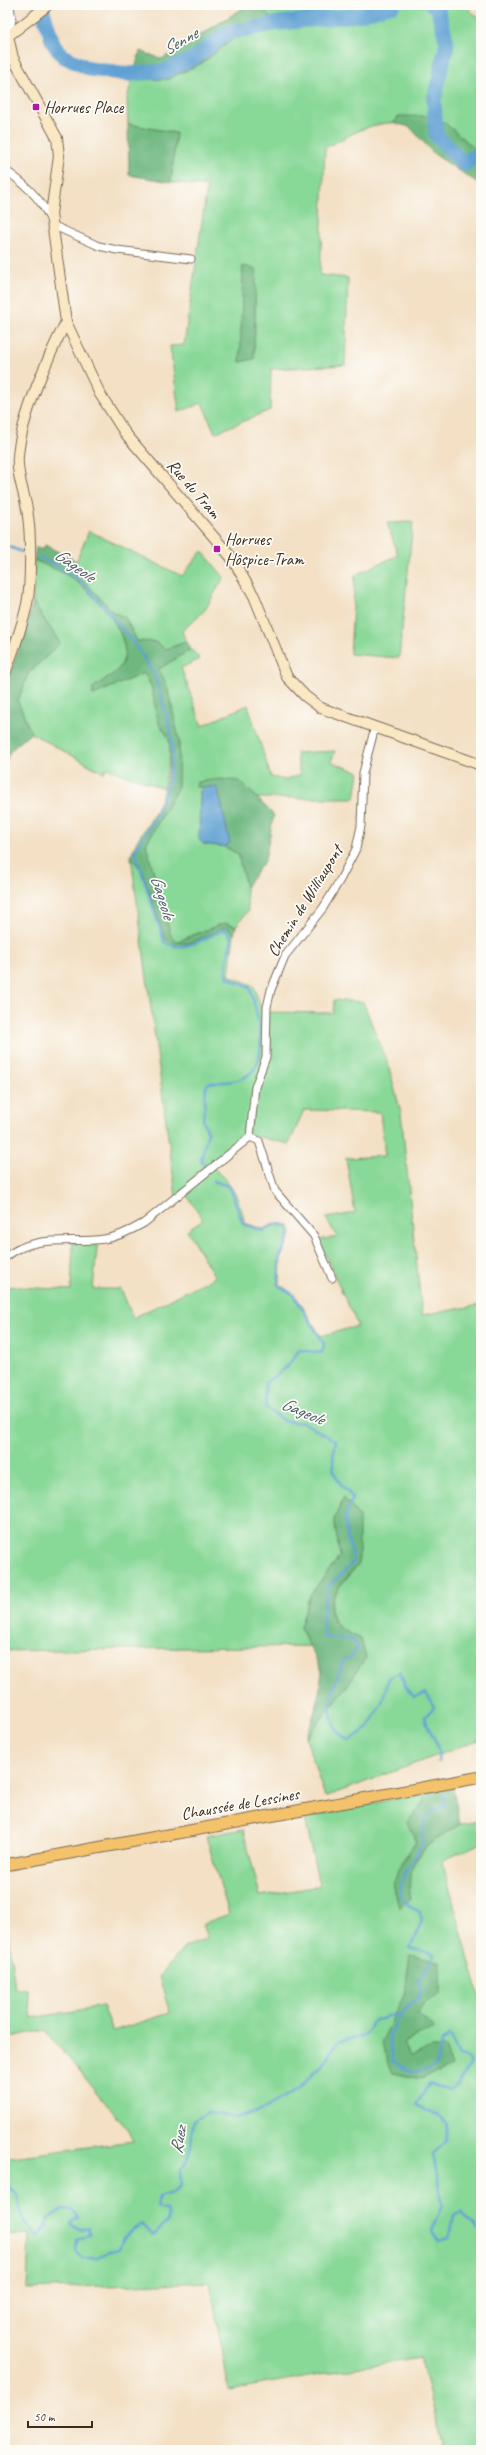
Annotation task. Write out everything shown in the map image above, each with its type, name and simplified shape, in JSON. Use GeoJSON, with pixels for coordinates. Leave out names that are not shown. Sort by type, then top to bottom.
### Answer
{"type":"FeatureCollection","features":[{"type":"Feature","properties":{"kind":"main road","name":"Chaussée de Lessines"},"geometry":{"type":"LineString","coordinates":[[5,1865],[481,1777]]}},
{"type":"Feature","properties":{"kind":"street"},"geometry":{"type":"LineString","coordinates":[[6,35],[12,20],[10,5]]}},
{"type":"Feature","properties":{"kind":"street"},"geometry":{"type":"LineString","coordinates":[[6,35],[47,6]]}},
{"type":"Feature","properties":{"kind":"street","name":"Rue du Tram"},"geometry":{"type":"LineString","coordinates":[[6,35],[13,58],[57,138],[59,156],[51,214],[66,322],[100,394],[125,433],[231,557],[254,596],[282,667],[294,686],[321,708],[481,764]]}},
{"type":"Feature","properties":{"kind":"street"},"geometry":{"type":"LineString","coordinates":[[5,170],[38,200],[49,216],[52,225],[99,246],[117,250],[191,259]]}},
{"type":"Feature","properties":{"kind":"street"},"geometry":{"type":"LineString","coordinates":[[5,674],[20,632],[28,603],[28,516],[20,476],[18,458],[20,444],[44,368],[66,322]]}},
{"type":"Feature","properties":{"kind":"street","name":"Chemin de Williaupont"},"geometry":{"type":"LineString","coordinates":[[250,1137],[255,1087],[266,1057],[268,1007],[271,990],[285,956],[322,908],[340,880],[356,849],[361,826],[363,773],[375,727]]}},
{"type":"Feature","properties":{"kind":"street"},"geometry":{"type":"LineString","coordinates":[[5,1258],[20,1249],[37,1243],[55,1240],[106,1239],[129,1232],[144,1223],[250,1137],[259,1140],[275,1191],[314,1236],[332,1278]]}},
{"type":"Feature","properties":{"kind":"green space"},"geometry":{"type":"Polygon","coordinates":[[[248,5],[261,5],[278,29],[236,37],[202,63],[168,79],[132,80],[140,51],[162,59],[248,5]]]}},
{"type":"Feature","properties":{"kind":"green space"},"geometry":{"type":"Polygon","coordinates":[[[261,5],[464,5],[481,20],[481,187],[478,183],[475,149],[399,116],[394,123],[385,123],[367,128],[325,148],[320,275],[348,278],[345,365],[271,369],[270,410],[215,433],[202,403],[179,412],[170,346],[184,345],[207,187],[171,182],[176,133],[128,124],[127,98],[132,80],[168,79],[202,63],[236,37],[278,30],[261,5]],[[243,266],[241,362],[254,358],[256,269],[243,266]]]}},
{"type":"Feature","properties":{"kind":"green space"},"geometry":{"type":"Polygon","coordinates":[[[399,116],[428,116],[444,122],[475,149],[478,183],[434,154],[410,127],[394,123],[399,116]]]}},
{"type":"Feature","properties":{"kind":"green space"},"geometry":{"type":"Polygon","coordinates":[[[128,124],[176,133],[171,182],[129,175],[128,124]]]}},
{"type":"Feature","properties":{"kind":"green space"},"geometry":{"type":"Polygon","coordinates":[[[243,266],[256,269],[254,359],[240,362],[243,266]]]}},
{"type":"Feature","properties":{"kind":"green space"},"geometry":{"type":"Polygon","coordinates":[[[413,522],[399,658],[350,654],[355,575],[398,555],[387,523],[413,522]]]}},
{"type":"Feature","properties":{"kind":"green space"},"geometry":{"type":"Polygon","coordinates":[[[89,531],[182,576],[202,551],[224,577],[205,610],[182,631],[186,642],[166,649],[155,642],[137,641],[125,617],[114,613],[73,569],[89,531]]]}},
{"type":"Feature","properties":{"kind":"green space"},"geometry":{"type":"Polygon","coordinates":[[[45,545],[76,561],[73,569],[114,613],[125,617],[137,641],[155,642],[166,649],[186,642],[191,649],[159,669],[167,686],[179,740],[178,787],[146,844],[171,936],[178,941],[224,923],[236,926],[234,935],[226,926],[188,943],[172,943],[165,939],[143,872],[131,857],[138,840],[156,810],[164,790],[169,770],[169,738],[159,722],[152,691],[148,679],[144,673],[93,695],[93,688],[120,667],[124,655],[123,642],[118,628],[109,614],[87,590],[65,574],[34,560],[36,547],[43,550],[45,545]]]}},
{"type":"Feature","properties":{"kind":"green space"},"geometry":{"type":"Polygon","coordinates":[[[34,560],[65,574],[87,590],[109,614],[118,628],[123,642],[124,655],[120,667],[93,688],[93,695],[144,673],[151,683],[159,724],[169,738],[170,756],[163,788],[106,768],[104,773],[31,733],[18,701],[28,674],[60,643],[33,602],[34,560]]]}},
{"type":"Feature","properties":{"kind":"green space"},"geometry":{"type":"Polygon","coordinates":[[[33,602],[60,643],[28,674],[18,701],[31,733],[11,750],[5,762],[5,686],[26,628],[33,602]]]}},
{"type":"Feature","properties":{"kind":"green space"},"geometry":{"type":"Polygon","coordinates":[[[191,649],[200,659],[181,668],[202,726],[248,705],[271,777],[286,780],[300,775],[296,753],[335,751],[331,762],[359,772],[355,798],[258,798],[239,781],[196,787],[203,787],[200,792],[203,844],[225,847],[238,854],[246,887],[248,911],[236,926],[224,923],[178,941],[170,936],[146,844],[178,787],[179,740],[167,686],[159,669],[191,649]]]}},
{"type":"Feature","properties":{"kind":"green space"},"geometry":{"type":"Polygon","coordinates":[[[220,779],[240,781],[274,815],[265,860],[246,887],[238,854],[225,847],[230,843],[216,787],[196,787],[197,782],[220,779]]]}},
{"type":"Feature","properties":{"kind":"green space"},"geometry":{"type":"Polygon","coordinates":[[[131,857],[143,872],[165,939],[186,944],[226,926],[234,935],[229,975],[254,986],[262,1012],[333,1013],[334,1000],[363,1002],[388,1064],[401,1113],[422,1315],[481,1305],[481,1739],[325,1797],[306,1739],[347,1686],[361,1639],[339,1627],[333,1619],[331,1610],[332,1602],[336,1593],[359,1564],[344,1498],[334,1519],[340,1556],[310,1595],[300,1627],[312,1646],[5,1651],[5,1286],[71,1290],[73,1239],[98,1239],[93,1289],[121,1289],[133,1318],[215,1277],[187,1230],[203,1219],[184,1191],[176,1197],[131,857]],[[304,1110],[289,1144],[247,1134],[213,1167],[234,1192],[240,1205],[245,1223],[263,1229],[276,1223],[289,1225],[292,1232],[281,1258],[280,1285],[295,1295],[321,1336],[358,1326],[318,1240],[337,1237],[326,1218],[355,1213],[346,1158],[385,1156],[380,1112],[304,1110]]]}},
{"type":"Feature","properties":{"kind":"green space"},"geometry":{"type":"Polygon","coordinates":[[[344,1498],[359,1516],[359,1564],[340,1585],[335,1594],[330,1611],[333,1619],[339,1627],[361,1639],[366,1657],[347,1686],[306,1739],[318,1701],[322,1671],[300,1627],[310,1595],[340,1556],[334,1519],[344,1498]]]}},
{"type":"Feature","properties":{"kind":"green space"},"geometry":{"type":"Polygon","coordinates":[[[453,1787],[460,1824],[438,1838],[421,1853],[411,1872],[411,1899],[399,1907],[393,1883],[404,1859],[416,1842],[407,1822],[424,1804],[423,1793],[453,1787]]]}},
{"type":"Feature","properties":{"kind":"green space"},"geometry":{"type":"Polygon","coordinates":[[[423,1793],[424,1804],[407,1822],[416,1842],[404,1859],[394,1883],[411,1899],[407,1882],[414,1863],[429,1843],[460,1824],[481,1821],[481,1843],[442,1861],[481,2003],[481,2450],[445,2450],[419,2357],[229,2390],[210,2282],[27,2289],[29,2234],[5,2236],[5,2158],[133,2141],[127,2129],[45,2030],[5,2038],[5,1925],[7,1924],[15,1989],[27,1989],[32,2018],[103,2006],[113,2031],[170,2013],[159,1977],[185,1947],[207,1938],[202,1924],[229,1914],[206,1836],[243,1829],[260,1896],[319,1886],[305,1818],[423,1793]]]}},
{"type":"Feature","properties":{"kind":"green space"},"geometry":{"type":"Polygon","coordinates":[[[410,1956],[441,1962],[440,1994],[424,2003],[417,2013],[434,2028],[403,2043],[410,2056],[432,2048],[445,2048],[452,2067],[421,2079],[393,2073],[381,2043],[404,1995],[410,1956]]]}},
{"type":"Feature","properties":{"kind":"water"},"geometry":{"type":"Polygon","coordinates":[[[203,787],[216,787],[218,789],[230,843],[225,847],[203,844],[199,840],[200,791],[203,787]]]}},
{"type":"Feature","properties":{"kind":"waterway","name":"Senne"},"geometry":{"type":"LineString","coordinates":[[41,5],[53,43],[63,56],[90,69],[128,74],[165,71],[196,57],[227,33],[279,23],[357,15],[393,5]]}},
{"type":"Feature","properties":{"kind":"waterway","name":"Senne"},"geometry":{"type":"LineString","coordinates":[[432,5],[437,6],[447,43],[434,100],[436,135],[464,164],[481,152]]}},
{"type":"Feature","properties":{"kind":"waterway","name":"Gageole"},"geometry":{"type":"LineString","coordinates":[[5,545],[22,552]]}},
{"type":"Feature","properties":{"kind":"waterway","name":"Gageole"},"geometry":{"type":"LineString","coordinates":[[39,557],[68,572],[86,586],[134,643],[155,675],[171,732],[173,756],[168,786],[154,820],[135,851],[164,942],[172,945],[187,946],[225,929],[232,938],[226,964],[227,977],[250,988],[253,998],[259,1023],[260,1050],[258,1062],[252,1071],[239,1080],[209,1083],[206,1087],[203,1121],[208,1132],[201,1160],[206,1168]]}},
{"type":"Feature","properties":{"kind":"waterway","name":"Gageole"},"geometry":{"type":"LineString","coordinates":[[214,1181],[230,1187],[243,1224],[263,1231],[276,1224],[286,1226],[290,1232],[280,1257],[278,1285],[294,1295],[324,1344],[322,1353],[299,1350],[287,1367],[265,1383],[266,1408],[284,1421],[304,1423],[336,1441],[333,1459],[334,1472],[341,1484],[353,1498],[345,1516],[347,1537],[354,1562],[328,1587],[323,1608],[323,1637],[352,1640],[357,1646],[352,1656],[344,1660],[336,1682],[331,1704],[331,1714],[334,1724],[339,1733],[349,1741],[368,1728],[382,1702],[389,1678],[400,1672],[405,1686],[414,1697],[426,1693],[434,1707],[425,1717],[438,1748],[438,1762]]}},
{"type":"Feature","properties":{"kind":"waterway","name":"Gageole"},"geometry":{"type":"LineString","coordinates":[[444,1793],[445,1805],[430,1813],[424,1820],[423,1841],[404,1875],[401,1889],[401,1898],[412,1908],[420,1912],[422,1921],[410,1948],[426,1952],[434,1956],[417,1982],[421,1989],[419,1998],[404,2010],[389,2035],[393,2061],[414,2072],[424,2071],[436,2065],[441,2043],[449,2035],[459,2056],[468,2058],[471,2063],[459,2083],[450,2090],[429,2084],[416,2105],[438,2115],[448,2125],[445,2141],[433,2155],[443,2205],[432,2231],[438,2240],[449,2237],[453,2215],[461,2211],[481,2232]]}},
{"type":"Feature","properties":{"kind":"waterway","name":"Ruez"},"geometry":{"type":"LineString","coordinates":[[5,2184],[17,2195],[22,2218],[37,2237],[47,2226],[48,2219],[63,2209],[75,2212],[79,2218],[71,2223],[79,2230],[89,2227],[89,2234],[77,2240],[76,2251],[82,2258],[99,2258],[109,2251],[119,2249],[123,2237],[142,2223],[153,2235],[168,2221],[168,2211],[157,2208],[159,2197],[172,2193],[181,2186],[180,2171],[185,2165],[190,2153],[195,2120],[208,2112],[236,2118],[266,2108],[300,2087],[321,2067],[338,2041],[364,2035],[368,2032],[373,2021],[387,2016],[398,2016]]}},
{"type":"Feature","properties":{"kind":"place","name":"Horrues Place"},"geometry":{"type":"Point","coordinates":[36,107]}},
{"type":"Feature","properties":{"kind":"place","name":"Horrues Hôspice-Tram"},"geometry":{"type":"Point","coordinates":[217,549]}}]}
